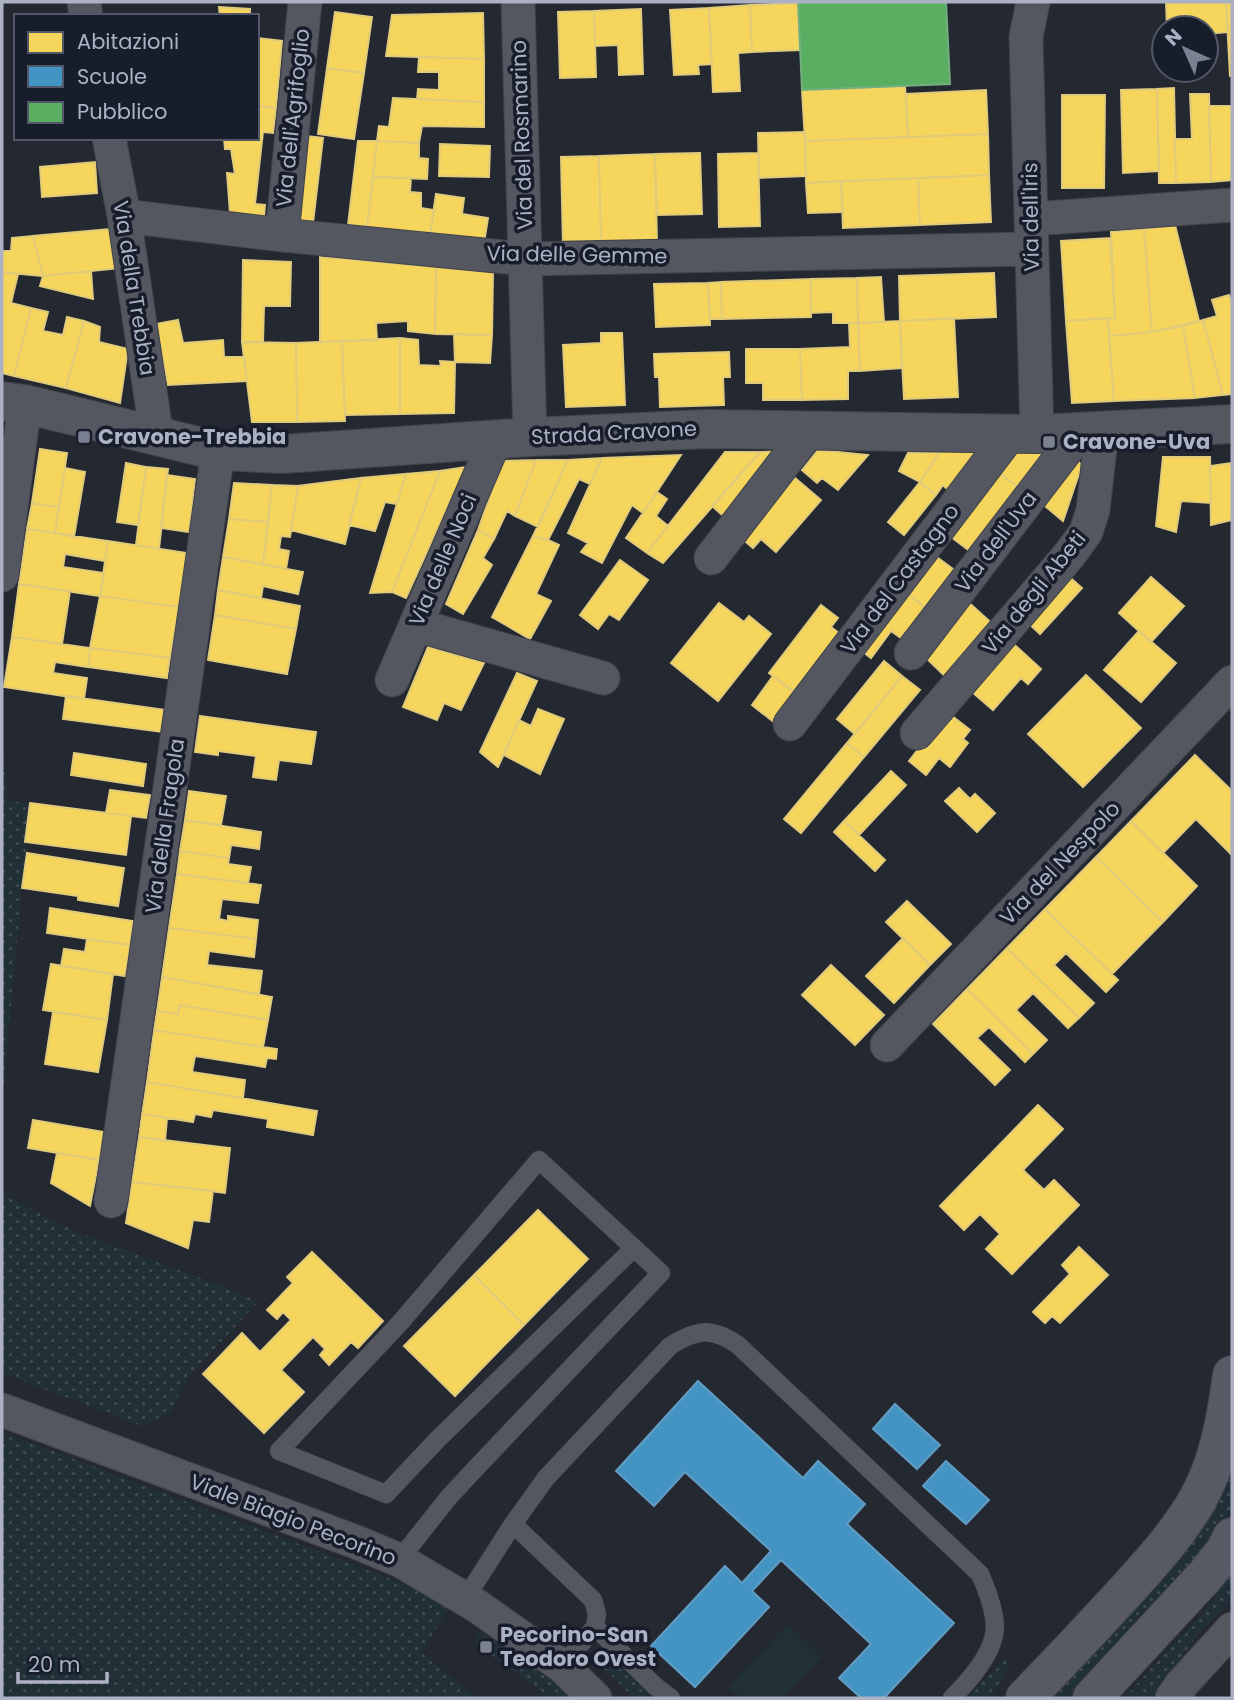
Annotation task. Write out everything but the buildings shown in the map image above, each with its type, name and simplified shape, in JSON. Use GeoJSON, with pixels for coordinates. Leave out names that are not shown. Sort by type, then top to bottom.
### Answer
{"type":"FeatureCollection","features":[{"type":"Feature","properties":{"kind":"main road"},"geometry":{"type":"LineString","coordinates":[[1025,1698],[1082,1639],[1176,1533],[1198,1498],[1213,1464],[1223,1434],[1232,1375]]}},
{"type":"Feature","properties":{"kind":"main road"},"geometry":{"type":"LineString","coordinates":[[1092,1698],[1205,1576],[1225,1551],[1232,1537]]}},
{"type":"Feature","properties":{"kind":"street","name":"Via dell'Agrifoglio"},"geometry":{"type":"LineString","coordinates":[[282,235],[305,2]]}},
{"type":"Feature","properties":{"kind":"street","name":"Via del Rosmarino"},"geometry":{"type":"LineString","coordinates":[[512,439],[525,259],[518,2]]}},
{"type":"Feature","properties":{"kind":"street","name":"Via dell'Iris"},"geometry":{"type":"LineString","coordinates":[[1024,434],[1032,234],[1026,37],[1033,2]]}},
{"type":"Feature","properties":{"kind":"street","name":"Via della Trebbia"},"geometry":{"type":"LineString","coordinates":[[109,140],[124,216],[157,438]]}},
{"type":"Feature","properties":{"kind":"street","name":"Via delle Gemme"},"geometry":{"type":"LineString","coordinates":[[124,216],[525,259],[1032,234],[1232,205]]}},
{"type":"Feature","properties":{"kind":"street","name":"Strada Cravone"},"geometry":{"type":"LineString","coordinates":[[14,403],[218,451],[282,454],[707,429],[1024,434],[1232,424]]}},
{"type":"Feature","properties":{"kind":"street"},"geometry":{"type":"LineString","coordinates":[[2,575],[14,403]]}},
{"type":"Feature","properties":{"kind":"street"},"geometry":{"type":"LineString","coordinates":[[711,558],[808,432]]}},
{"type":"Feature","properties":{"kind":"street","name":"Via dell'Uva"},"geometry":{"type":"LineString","coordinates":[[911,653],[1091,432]]}},
{"type":"Feature","properties":{"kind":"street","name":"Via degli Abeti"},"geometry":{"type":"LineString","coordinates":[[916,733],[1086,532],[1093,510],[1091,432]]}},
{"type":"Feature","properties":{"kind":"street","name":"Via del Castagno"},"geometry":{"type":"LineString","coordinates":[[790,724],[1024,434]]}},
{"type":"Feature","properties":{"kind":"street","name":"Via delle Noci"},"geometry":{"type":"LineString","coordinates":[[392,680],[416,625],[512,439]]}},
{"type":"Feature","properties":{"kind":"street","name":"Via della Fragola"},"geometry":{"type":"LineString","coordinates":[[111,1201],[218,451]]}},
{"type":"Feature","properties":{"kind":"street"},"geometry":{"type":"LineString","coordinates":[[416,625],[603,678]]}},
{"type":"Feature","properties":{"kind":"street","name":"Via del Nespolo"},"geometry":{"type":"LineString","coordinates":[[887,1045],[1232,682]]}},
{"type":"Feature","properties":{"kind":"street","name":"Viale Biagio Pecorino"},"geometry":{"type":"LineString","coordinates":[[2,1410],[399,1560],[465,1599],[532,1644],[596,1698]]}},
{"type":"Feature","properties":{"kind":"street"},"geometry":{"type":"LineString","coordinates":[[1172,1698],[1232,1629]]}},
{"type":"Feature","properties":{"kind":"lane"},"geometry":{"type":"LineString","coordinates":[[399,1560],[449,1497],[661,1273],[539,1160],[400,1324],[279,1451],[386,1494],[438,1439],[634,1248]]}},
{"type":"Feature","properties":{"kind":"lane"},"geometry":{"type":"LineString","coordinates":[[465,1599],[513,1524],[547,1478],[670,1346],[700,1332],[714,1333],[738,1345],[980,1574],[992,1610],[995,1629],[982,1663],[952,1698]]}},
{"type":"Feature","properties":{"kind":"lane"},"geometry":{"type":"LineString","coordinates":[[513,1524],[593,1600],[597,1614],[595,1628],[562,1667]]}},
{"type":"Feature","properties":{"kind":"lane"},"geometry":{"type":"LineString","coordinates":[[595,1628],[671,1698]]}},
{"type":"Feature","properties":{"kind":"shaded area"},"geometry":{"type":"Polygon","coordinates":[[[2,748],[8,801],[30,803],[2,1105],[2,748]]]}},
{"type":"Feature","properties":{"kind":"shaded area"},"geometry":{"type":"Polygon","coordinates":[[[2,1193],[74,1231],[258,1302],[187,1378],[171,1412],[142,1426],[2,1373],[2,1193]]]}},
{"type":"Feature","properties":{"kind":"shaded area"},"geometry":{"type":"Polygon","coordinates":[[[2,1432],[389,1578],[450,1606],[422,1653],[477,1698],[2,1698],[2,1432]]]}},
{"type":"Feature","properties":{"kind":"shaded area"},"geometry":{"type":"Polygon","coordinates":[[[1232,1468],[1232,1509],[1188,1575],[1066,1698],[1046,1698],[1210,1515],[1222,1495],[1232,1468]]]}},
{"type":"Feature","properties":{"kind":"shaded area"},"geometry":{"type":"Polygon","coordinates":[[[1232,1572],[1232,1598],[1197,1636],[1151,1698],[1124,1698],[1207,1608],[1232,1572]]]}},
{"type":"Feature","properties":{"kind":"shaded area"},"geometry":{"type":"Polygon","coordinates":[[[788,1624],[822,1657],[783,1698],[741,1698],[728,1687],[788,1624]]]}},
{"type":"Feature","properties":{"kind":"shaded area"},"geometry":{"type":"Polygon","coordinates":[[[480,1631],[557,1684],[572,1698],[550,1698],[474,1642],[480,1631]]]}},
{"type":"Feature","properties":{"kind":"shaded area"},"geometry":{"type":"Polygon","coordinates":[[[603,1651],[612,1656],[654,1698],[634,1698],[602,1667],[603,1651]]]}},
{"type":"Feature","properties":{"kind":"shaded area"},"geometry":{"type":"Polygon","coordinates":[[[1004,1659],[1011,1664],[990,1698],[967,1698],[1004,1659]]]}},
{"type":"Feature","properties":{"kind":"place","name":"Cravone-Trebbia"},"geometry":{"type":"Point","coordinates":[84,437]}},
{"type":"Feature","properties":{"kind":"place","name":"Cravone-Uva"},"geometry":{"type":"Point","coordinates":[1049,442]}},
{"type":"Feature","properties":{"kind":"place","name":"Pecorino-San Teodoro Ovest"},"geometry":{"type":"Point","coordinates":[486,1647]}}]}
